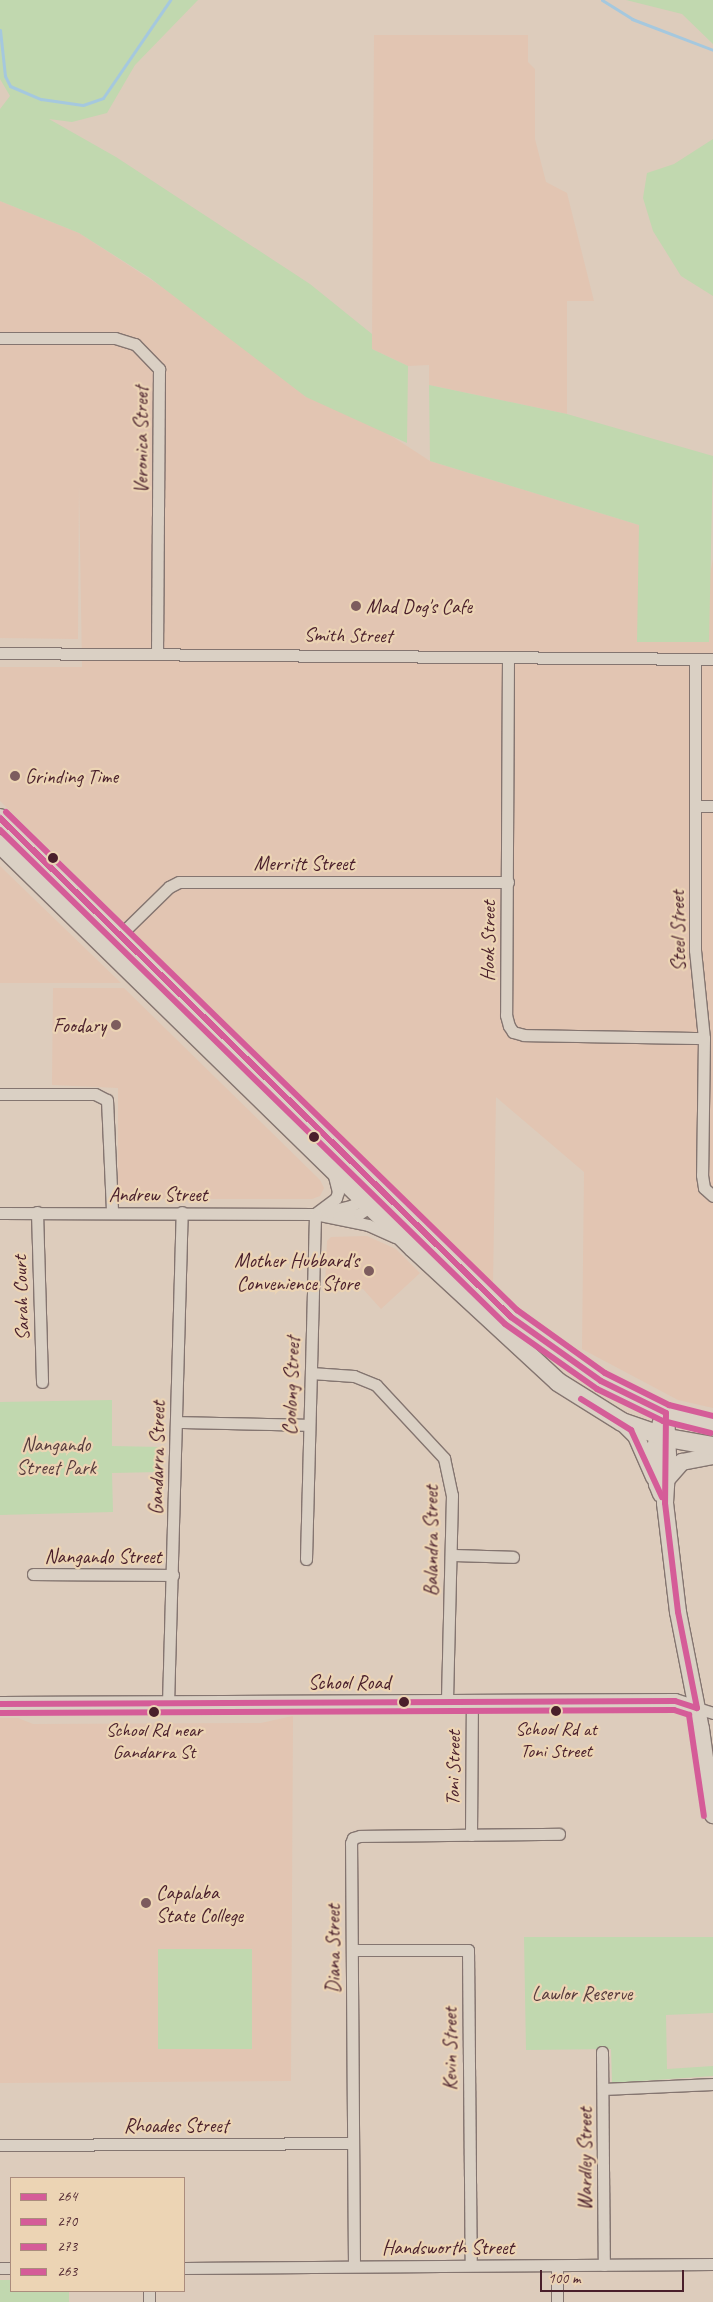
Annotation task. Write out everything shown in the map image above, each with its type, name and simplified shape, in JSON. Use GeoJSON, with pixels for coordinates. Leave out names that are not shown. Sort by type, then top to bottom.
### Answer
{"type":"FeatureCollection","features":[{"type":"Feature","properties":{"kind":"main road"},"geometry":{"type":"LineString","coordinates":[[0,818],[511,1317],[601,1381],[666,1413],[713,1425]]}},
{"type":"Feature","properties":{"kind":"main road"},"geometry":{"type":"LineString","coordinates":[[0,844],[413,1248],[558,1382],[622,1422],[662,1436],[713,1446]]}},
{"type":"Feature","properties":{"kind":"main road"},"geometry":{"type":"LineString","coordinates":[[367,1202],[381,1190]]}},
{"type":"Feature","properties":{"kind":"main road"},"geometry":{"type":"LineString","coordinates":[[666,1413],[662,1436],[664,1503],[678,1612],[697,1708],[713,1815]]}},
{"type":"Feature","properties":{"kind":"main road"},"geometry":{"type":"LineString","coordinates":[[622,1422],[636,1436],[662,1482]]}},
{"type":"Feature","properties":{"kind":"main road"},"geometry":{"type":"LineString","coordinates":[[662,1482],[682,1462],[713,1456]]}},
{"type":"Feature","properties":{"kind":"street","name":"Veronica Street"},"geometry":{"type":"LineString","coordinates":[[0,338],[115,338],[135,344],[159,369],[157,652]]}},
{"type":"Feature","properties":{"kind":"street","name":"Smith Street"},"geometry":{"type":"LineString","coordinates":[[0,653],[157,652],[713,659]]}},
{"type":"Feature","properties":{"kind":"street","name":"Hook Street"},"geometry":{"type":"LineString","coordinates":[[508,657],[506,1014],[513,1032],[704,1038]]}},
{"type":"Feature","properties":{"kind":"street","name":"Steel Street"},"geometry":{"type":"LineString","coordinates":[[695,659],[695,950],[704,1038],[702,1175],[704,1188],[713,1196]]}},
{"type":"Feature","properties":{"kind":"street"},"geometry":{"type":"LineString","coordinates":[[696,806],[713,806]]}},
{"type":"Feature","properties":{"kind":"street","name":"Merritt Street"},"geometry":{"type":"LineString","coordinates":[[120,935],[169,887],[179,882],[508,882]]}},
{"type":"Feature","properties":{"kind":"street"},"geometry":{"type":"LineString","coordinates":[[0,1094],[95,1094],[107,1100],[110,1116],[112,1212]]}},
{"type":"Feature","properties":{"kind":"street"},"geometry":{"type":"LineString","coordinates":[[315,1214],[336,1198],[338,1192],[332,1169]]}},
{"type":"Feature","properties":{"kind":"street","name":"Andrew Street"},"geometry":{"type":"LineString","coordinates":[[315,1214],[367,1202]]}},
{"type":"Feature","properties":{"kind":"street","name":"Andrew Street"},"geometry":{"type":"LineString","coordinates":[[334,1218],[359,1214],[367,1202]]}},
{"type":"Feature","properties":{"kind":"street","name":"Sarah Court"},"geometry":{"type":"LineString","coordinates":[[37,1212],[42,1382]]}},
{"type":"Feature","properties":{"kind":"street","name":"Andrew Street"},"geometry":{"type":"LineString","coordinates":[[0,1213],[182,1212],[315,1214],[388,1232],[413,1248]]}},
{"type":"Feature","properties":{"kind":"street","name":"Gandarra Street"},"geometry":{"type":"LineString","coordinates":[[168,1704],[182,1212]]}},
{"type":"Feature","properties":{"kind":"street","name":"Coolong Street"},"geometry":{"type":"LineString","coordinates":[[306,1559],[315,1214]]}},
{"type":"Feature","properties":{"kind":"street","name":"Balandra Street"},"geometry":{"type":"LineString","coordinates":[[311,1373],[365,1378],[376,1385],[435,1446],[450,1475],[451,1555],[447,1701]]}},
{"type":"Feature","properties":{"kind":"street"},"geometry":{"type":"LineString","coordinates":[[177,1422],[309,1425]]}},
{"type":"Feature","properties":{"kind":"street"},"geometry":{"type":"LineString","coordinates":[[451,1555],[513,1558]]}},
{"type":"Feature","properties":{"kind":"street","name":"Nangando Street"},"geometry":{"type":"LineString","coordinates":[[33,1574],[173,1575]]}},
{"type":"Feature","properties":{"kind":"street","name":"Toni Street"},"geometry":{"type":"LineString","coordinates":[[471,1835],[472,1701]]}},
{"type":"Feature","properties":{"kind":"street","name":"School Road"},"geometry":{"type":"LineString","coordinates":[[0,1704],[675,1701],[697,1708]]}},
{"type":"Feature","properties":{"kind":"street"},"geometry":{"type":"LineString","coordinates":[[697,1708],[713,1713]]}},
{"type":"Feature","properties":{"kind":"street","name":"Diana Street"},"geometry":{"type":"LineString","coordinates":[[354,2266],[351,1843],[353,1838],[559,1834]]}},
{"type":"Feature","properties":{"kind":"street","name":"Kevin Street"},"geometry":{"type":"LineString","coordinates":[[352,1950],[468,1950],[471,2265]]}},
{"type":"Feature","properties":{"kind":"street","name":"Wardley Street"},"geometry":{"type":"LineString","coordinates":[[602,2052],[604,2265]]}},
{"type":"Feature","properties":{"kind":"street"},"geometry":{"type":"LineString","coordinates":[[603,2089],[713,2084]]}},
{"type":"Feature","properties":{"kind":"street","name":"Rhoades Street"},"geometry":{"type":"LineString","coordinates":[[0,2145],[353,2142]]}},
{"type":"Feature","properties":{"kind":"street","name":"Handsworth Street"},"geometry":{"type":"LineString","coordinates":[[185,2268],[713,2264]]}},
{"type":"Feature","properties":{"kind":"street"},"geometry":{"type":"LineString","coordinates":[[557,2266],[557,2302]]}},
{"type":"Feature","properties":{"kind":"shaded area"},"geometry":{"type":"Polygon","coordinates":[[[374,35],[528,35],[528,62],[535,69],[535,139],[546,182],[567,193],[594,301],[567,301],[567,414],[429,385],[429,365],[408,366],[372,349],[374,35]]]}},
{"type":"Feature","properties":{"kind":"shaded area"},"geometry":{"type":"Polygon","coordinates":[[[0,201],[79,233],[430,461],[639,525],[710,574],[713,559],[713,1408],[678,1400],[582,1349],[584,1172],[496,1097],[493,1284],[0,801],[0,667],[82,667],[79,483],[78,639],[0,638],[0,201]]]}},
{"type":"Feature","properties":{"kind":"shaded area"},"geometry":{"type":"Polygon","coordinates":[[[0,866],[121,983],[0,983],[0,866]]]}},
{"type":"Feature","properties":{"kind":"shaded area"},"geometry":{"type":"Polygon","coordinates":[[[53,988],[124,988],[320,1180],[324,1188],[320,1196],[312,1199],[122,1199],[118,1191],[118,1088],[52,1085],[53,988]]]}},
{"type":"Feature","properties":{"kind":"shaded area"},"geometry":{"type":"Polygon","coordinates":[[[367,1236],[396,1249],[420,1273],[381,1309],[363,1289],[325,1285],[327,1241],[331,1237],[367,1236]]]}},
{"type":"Feature","properties":{"kind":"shaded area","name":"Capalaba State College"},"geometry":{"type":"Polygon","coordinates":[[[293,1716],[291,2081],[0,2083],[0,1718],[18,1718],[33,1724],[261,1723],[293,1716]]]}},
{"type":"Feature","properties":{"kind":"green space"},"geometry":{"type":"Polygon","coordinates":[[[0,0],[198,0],[135,65],[107,113],[72,122],[49,119],[116,157],[310,284],[372,334],[372,349],[408,366],[407,443],[306,397],[150,278],[79,233],[0,201],[0,109],[10,96],[0,79],[0,0]]]}},
{"type":"Feature","properties":{"kind":"green space"},"geometry":{"type":"Polygon","coordinates":[[[626,0],[713,0],[713,44],[682,14],[626,0]]]}},
{"type":"Feature","properties":{"kind":"green space"},"geometry":{"type":"Polygon","coordinates":[[[713,139],[713,296],[681,276],[653,231],[643,198],[647,173],[674,164],[713,139]]]}},
{"type":"Feature","properties":{"kind":"green space"},"geometry":{"type":"Polygon","coordinates":[[[429,385],[567,414],[713,456],[709,642],[637,642],[639,525],[430,461],[429,385]]]}},
{"type":"Feature","properties":{"kind":"green space","name":"Nangando Street Park"},"geometry":{"type":"Polygon","coordinates":[[[112,1400],[112,1446],[161,1447],[161,1472],[112,1473],[113,1512],[0,1515],[0,1402],[112,1400]]]}},
{"type":"Feature","properties":{"kind":"green space","name":"Lawlor Reserve"},"geometry":{"type":"Polygon","coordinates":[[[524,1937],[713,1937],[713,2013],[666,2015],[667,2069],[713,2066],[713,2076],[612,2083],[611,2049],[526,2050],[524,1937]]]}},
{"type":"Feature","properties":{"kind":"green space"},"geometry":{"type":"Polygon","coordinates":[[[158,1949],[252,1949],[252,2049],[158,2049],[158,1949]]]}},
{"type":"Feature","properties":{"kind":"green space"},"geometry":{"type":"Polygon","coordinates":[[[0,2280],[10,2280],[10,2292],[69,2292],[69,2302],[0,2302],[0,2280]]]}},
{"type":"Feature","properties":{"kind":"waterway"},"geometry":{"type":"LineString","coordinates":[[0,30],[5,76],[10,86],[41,99],[83,105],[103,98],[170,0]]}},
{"type":"Feature","properties":{"kind":"waterway"},"geometry":{"type":"LineString","coordinates":[[602,0],[632,19],[713,50]]}},
{"type":"Feature","properties":{"kind":"transit line","name":"273"},"geometry":{"type":"LineString","coordinates":[[6,812],[517,1310],[605,1373],[669,1405],[713,1416]]}},
{"type":"Feature","properties":{"kind":"transit line","name":"264"},"geometry":{"type":"LineString","coordinates":[[0,818],[511,1317],[601,1381],[666,1413],[665,1503],[678,1612],[697,1708]]}},
{"type":"Feature","properties":{"kind":"transit line","name":"270"},"geometry":{"type":"LineString","coordinates":[[0,830],[505,1324],[597,1389],[663,1421],[711,1433]]}},
{"type":"Feature","properties":{"kind":"transit line","name":"264"},"geometry":{"type":"LineString","coordinates":[[581,1399],[631,1430],[662,1497]]}},
{"type":"Feature","properties":{"kind":"transit line","name":"264"},"geometry":{"type":"LineString","coordinates":[[0,1704],[675,1701],[697,1708]]}},
{"type":"Feature","properties":{"kind":"transit line","name":"263"},"geometry":{"type":"LineString","coordinates":[[0,1713],[674,1710],[689,1715],[704,1816]]}},
{"type":"Feature","properties":{"kind":"place","name":"Mad Dog's Cafe"},"geometry":{"type":"Point","coordinates":[356,606]}},
{"type":"Feature","properties":{"kind":"place","name":"Grinding Time"},"geometry":{"type":"Point","coordinates":[15,776]}},
{"type":"Feature","properties":{"kind":"place","name":"Foodary"},"geometry":{"type":"Point","coordinates":[116,1025]}},
{"type":"Feature","properties":{"kind":"place","name":"Mother Hubbard's Convenience Store"},"geometry":{"type":"Point","coordinates":[369,1271]}},
{"type":"Feature","properties":{"kind":"place","name":"School Rd at Toni Street"},"geometry":{"type":"Point","coordinates":[556,1711]}},
{"type":"Feature","properties":{"kind":"place","name":"School Rd near Gandarra St"},"geometry":{"type":"Point","coordinates":[154,1712]}},
{"type":"Feature","properties":{"kind":"place","name":"Capalaba State College"},"geometry":{"type":"Point","coordinates":[146,1903]}}]}
